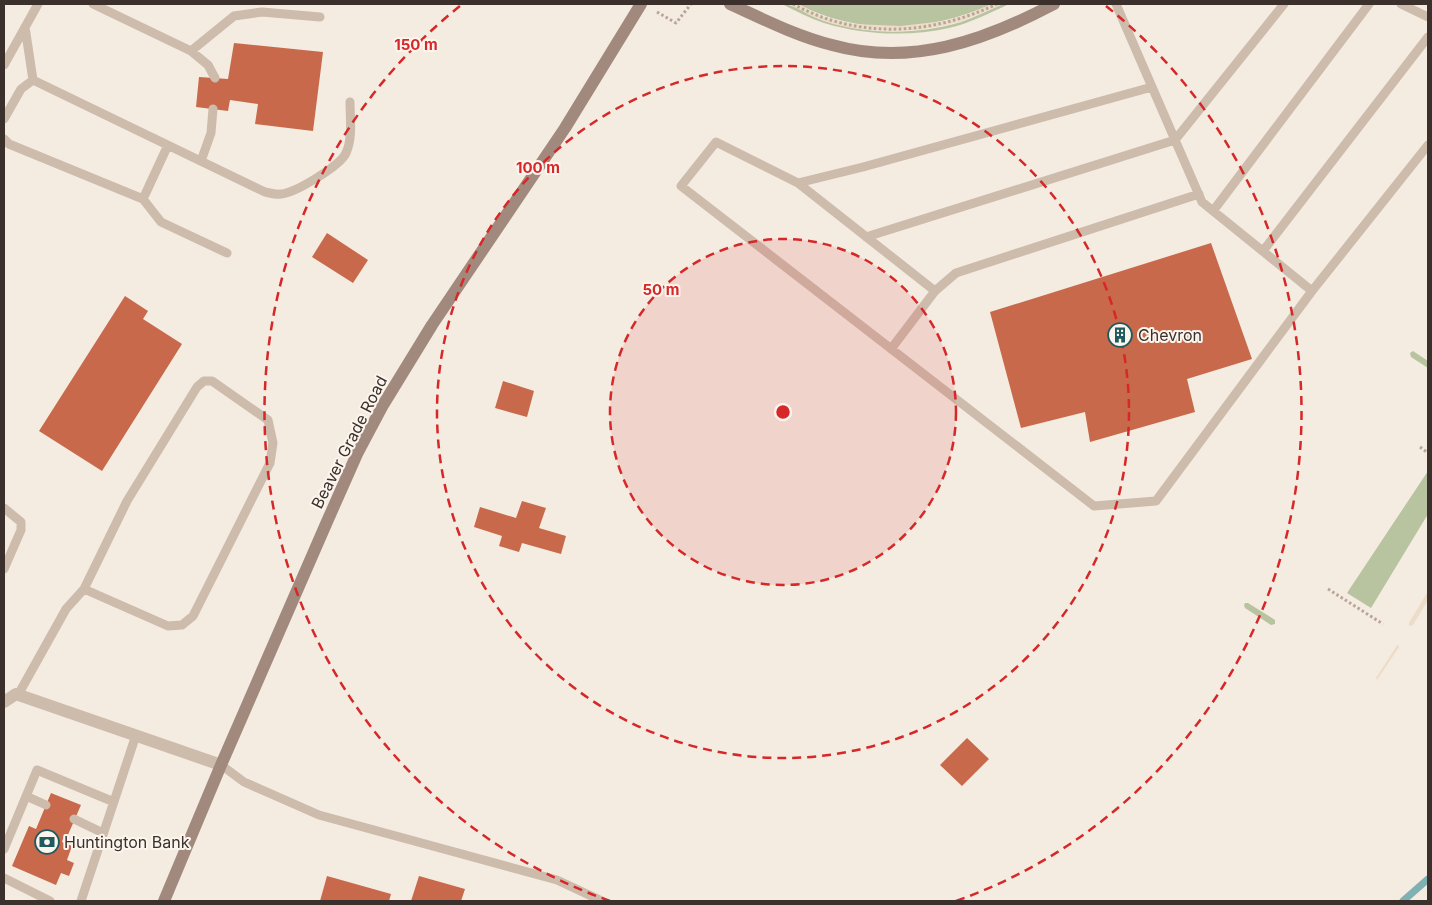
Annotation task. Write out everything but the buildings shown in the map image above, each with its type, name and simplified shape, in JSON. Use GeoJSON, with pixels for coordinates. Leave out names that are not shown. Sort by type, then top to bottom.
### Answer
{"type":"FeatureCollection","features":[{"type":"Feature","properties":{"kind":"main road"},"geometry":{"type":"LineString","coordinates":[[730,4],[788,30],[834,46],[890,53],[932,50],[965,43],[1000,30],[1054,4]]}},
{"type":"Feature","properties":{"kind":"main road","name":"Beaver Grade Road"},"geometry":{"type":"LineString","coordinates":[[164,901],[326,524],[383,405],[432,325],[646,6]]}},
{"type":"Feature","properties":{"kind":"street"},"geometry":{"type":"LineString","coordinates":[[4,702],[16,694],[221,765]]}},
{"type":"Feature","properties":{"kind":"lane"},"geometry":{"type":"LineString","coordinates":[[4,65],[38,4]]}},
{"type":"Feature","properties":{"kind":"lane"},"geometry":{"type":"LineString","coordinates":[[93,4],[191,51],[208,65],[215,78]]}},
{"type":"Feature","properties":{"kind":"lane"},"geometry":{"type":"LineString","coordinates":[[1116,4],[1202,202],[1312,291]]}},
{"type":"Feature","properties":{"kind":"lane"},"geometry":{"type":"LineString","coordinates":[[866,237],[1175,140],[1284,4]]}},
{"type":"Feature","properties":{"kind":"lane"},"geometry":{"type":"LineString","coordinates":[[1213,211],[1368,4]]}},
{"type":"Feature","properties":{"kind":"lane"},"geometry":{"type":"LineString","coordinates":[[1401,4],[1428,17]]}},
{"type":"Feature","properties":{"kind":"lane"},"geometry":{"type":"LineString","coordinates":[[191,51],[234,16],[262,12],[320,17]]}},
{"type":"Feature","properties":{"kind":"lane"},"geometry":{"type":"LineString","coordinates":[[25,27],[33,80]]}},
{"type":"Feature","properties":{"kind":"lane"},"geometry":{"type":"LineString","coordinates":[[1262,251],[1428,37]]}},
{"type":"Feature","properties":{"kind":"lane"},"geometry":{"type":"LineString","coordinates":[[4,119],[21,89],[33,80]]}},
{"type":"Feature","properties":{"kind":"lane"},"geometry":{"type":"LineString","coordinates":[[33,80],[265,192],[279,195],[295,190],[329,169],[346,154],[350,136],[350,102]]}},
{"type":"Feature","properties":{"kind":"lane"},"geometry":{"type":"LineString","coordinates":[[798,183],[863,167],[1152,87]]}},
{"type":"Feature","properties":{"kind":"lane"},"geometry":{"type":"LineString","coordinates":[[201,161],[212,134],[213,109]]}},
{"type":"Feature","properties":{"kind":"lane"},"geometry":{"type":"LineString","coordinates":[[4,139],[9,144],[143,199],[161,222],[227,253]]}},
{"type":"Feature","properties":{"kind":"lane"},"geometry":{"type":"LineString","coordinates":[[935,291],[798,183],[716,142],[681,186],[1094,506],[1156,501],[1312,291],[1428,145]]}},
{"type":"Feature","properties":{"kind":"lane"},"geometry":{"type":"LineString","coordinates":[[143,199],[168,145]]}},
{"type":"Feature","properties":{"kind":"lane"},"geometry":{"type":"LineString","coordinates":[[891,349],[935,291],[956,273],[1199,194]]}},
{"type":"Feature","properties":{"kind":"lane"},"geometry":{"type":"LineString","coordinates":[[18,695],[66,609],[84,589],[127,501],[197,388],[204,381],[212,381],[268,420],[273,443],[270,462],[193,616],[182,625],[168,626],[84,589]]}},
{"type":"Feature","properties":{"kind":"lane"},"geometry":{"type":"LineString","coordinates":[[4,508],[21,522],[21,530],[4,569]]}},
{"type":"Feature","properties":{"kind":"lane"},"geometry":{"type":"LineString","coordinates":[[81,901],[136,735]]}},
{"type":"Feature","properties":{"kind":"lane"},"geometry":{"type":"LineString","coordinates":[[221,765],[244,782],[319,815],[557,880],[602,901]]}},
{"type":"Feature","properties":{"kind":"lane"},"geometry":{"type":"LineString","coordinates":[[4,849],[37,770],[114,802]]}},
{"type":"Feature","properties":{"kind":"lane"},"geometry":{"type":"LineString","coordinates":[[26,796],[46,805]]}},
{"type":"Feature","properties":{"kind":"lane"},"geometry":{"type":"LineString","coordinates":[[74,819],[104,833]]}},
{"type":"Feature","properties":{"kind":"lane"},"geometry":{"type":"LineString","coordinates":[[4,878],[50,901]]}},
{"type":"Feature","properties":{"kind":"path"},"geometry":{"type":"LineString","coordinates":[[646,6],[676,22],[691,4]]}},
{"type":"Feature","properties":{"kind":"path"},"geometry":{"type":"LineString","coordinates":[[793,4],[823,18],[840,23],[892,29],[952,22],[997,4]]}},
{"type":"Feature","properties":{"kind":"path"},"geometry":{"type":"LineString","coordinates":[[1420,447],[1428,453]]}},
{"type":"Feature","properties":{"kind":"path"},"geometry":{"type":"LineString","coordinates":[[1328,589],[1383,624]]}},
{"type":"Feature","properties":{"kind":"green space"},"geometry":{"type":"Polygon","coordinates":[[[782,4],[796,7],[822,20],[850,28],[898,32],[946,26],[961,22],[1003,4],[1009,4],[980,18],[957,26],[934,31],[902,34],[870,32],[839,27],[813,19],[782,4]]]}},
{"type":"Feature","properties":{"kind":"green space"},"geometry":{"type":"Polygon","coordinates":[[[798,4],[992,4],[944,20],[920,25],[895,27],[845,21],[821,14],[798,4]]]}},
{"type":"Feature","properties":{"kind":"green space"},"geometry":{"type":"Polygon","coordinates":[[[1413,351],[1428,361],[1428,368],[1411,357],[1410,353],[1413,351]]]}},
{"type":"Feature","properties":{"kind":"green space"},"geometry":{"type":"Polygon","coordinates":[[[1428,471],[1428,514],[1371,608],[1347,593],[1428,471]]]}},
{"type":"Feature","properties":{"kind":"green space"},"geometry":{"type":"Polygon","coordinates":[[[1245,603],[1275,620],[1275,624],[1271,625],[1245,608],[1245,603]]]}},
{"type":"Feature","properties":{"kind":"shaded area"},"geometry":{"type":"Polygon","coordinates":[[[789,4],[798,4],[824,17],[853,24],[900,26],[945,21],[992,4],[1003,4],[962,21],[947,25],[919,30],[893,31],[858,29],[833,24],[816,18],[789,4]]]}},
{"type":"Feature","properties":{"kind":"shaded area"},"geometry":{"type":"Polygon","coordinates":[[[1428,591],[1428,600],[1413,625],[1409,626],[1409,623],[1428,591]]]}},
{"type":"Feature","properties":{"kind":"shaded area"},"geometry":{"type":"Polygon","coordinates":[[[1398,644],[1399,647],[1377,680],[1376,678],[1398,644]]]}},
{"type":"Feature","properties":{"kind":"waterway"},"geometry":{"type":"LineString","coordinates":[[1403,901],[1428,879]]}},
{"type":"Feature","properties":{"kind":"place","name":"Chevron"},"geometry":{"type":"Point","coordinates":[1120,335]}},
{"type":"Feature","properties":{"kind":"place","name":"Huntington Bank"},"geometry":{"type":"Point","coordinates":[47,842]}}]}
